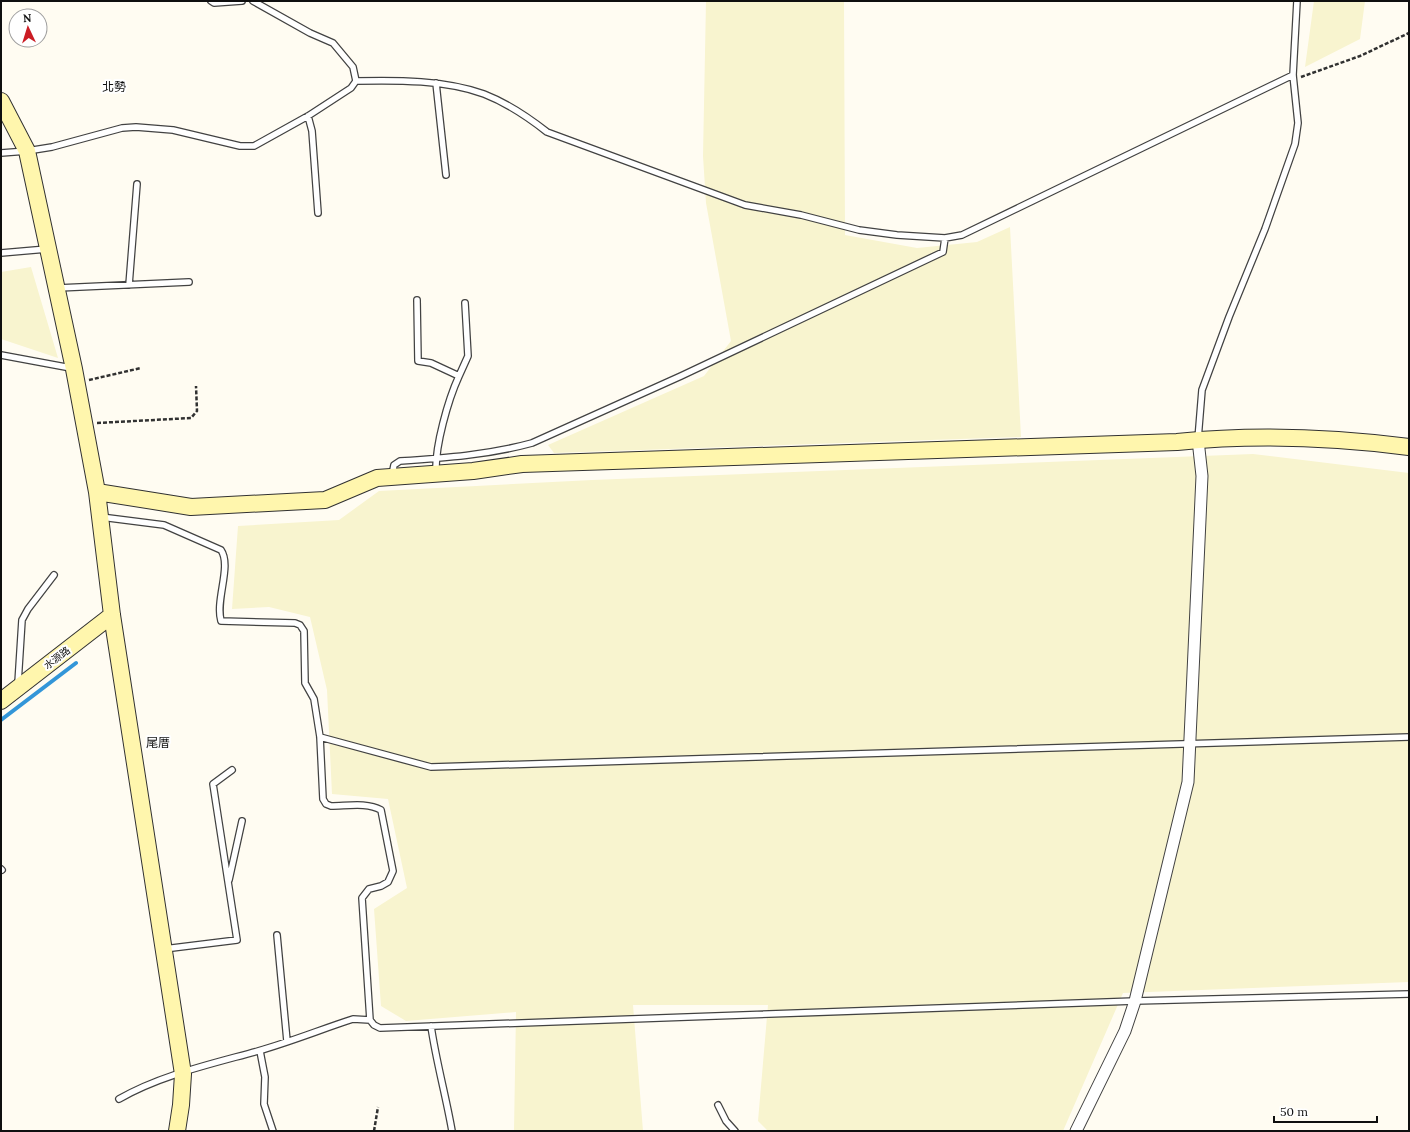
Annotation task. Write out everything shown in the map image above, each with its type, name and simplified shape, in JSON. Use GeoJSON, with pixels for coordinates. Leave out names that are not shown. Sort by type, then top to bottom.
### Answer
{"type":"FeatureCollection","features":[{"type":"Feature","properties":{"kind":"street"},"geometry":{"type":"LineString","coordinates":[[1,101],[27,152],[76,376],[97,492],[112,615],[183,1074],[182,1105],[177,1131]]}},
{"type":"Feature","properties":{"kind":"street"},"geometry":{"type":"LineString","coordinates":[[97,492],[191,507],[325,500],[369,480],[391,478],[436,467],[1161,442],[1253,436],[1296,437],[1409,447]]}},
{"type":"Feature","properties":{"kind":"street"},"geometry":{"type":"LineString","coordinates":[[1076,1131],[1125,1031],[1135,1001],[1188,782],[1202,476],[1198,440]]}},
{"type":"Feature","properties":{"kind":"street","name":"水源路"},"geometry":{"type":"LineString","coordinates":[[1,701],[112,615]]}},
{"type":"Feature","properties":{"kind":"lane"},"geometry":{"type":"LineString","coordinates":[[211,1],[214,3],[242,1]]}},
{"type":"Feature","properties":{"kind":"lane"},"geometry":{"type":"LineString","coordinates":[[1,153],[27,152],[52,147],[122,128],[136,127],[173,130],[240,146],[254,146],[308,116],[351,88],[356,81],[353,67],[333,43],[310,33],[253,1]]}},
{"type":"Feature","properties":{"kind":"lane"},"geometry":{"type":"LineString","coordinates":[[1198,440],[1202,390],[1229,317],[1265,229],[1295,144],[1298,123],[1293,75],[1297,1]]}},
{"type":"Feature","properties":{"kind":"lane"},"geometry":{"type":"LineString","coordinates":[[356,81],[389,80],[436,83],[484,94],[530,118],[547,132],[745,205],[801,215],[859,230],[897,235],[945,238],[962,235],[1293,75]]}},
{"type":"Feature","properties":{"kind":"lane"},"geometry":{"type":"LineString","coordinates":[[436,83],[446,175]]}},
{"type":"Feature","properties":{"kind":"lane"},"geometry":{"type":"LineString","coordinates":[[308,116],[312,131],[318,213]]}},
{"type":"Feature","properties":{"kind":"lane"},"geometry":{"type":"LineString","coordinates":[[129,285],[137,184]]}},
{"type":"Feature","properties":{"kind":"lane"},"geometry":{"type":"LineString","coordinates":[[436,467],[455,458],[509,449],[532,443],[681,376],[943,252],[945,238]]}},
{"type":"Feature","properties":{"kind":"lane"},"geometry":{"type":"LineString","coordinates":[[1,253],[47,249]]}},
{"type":"Feature","properties":{"kind":"lane"},"geometry":{"type":"LineString","coordinates":[[56,288],[189,282]]}},
{"type":"Feature","properties":{"kind":"lane"},"geometry":{"type":"LineString","coordinates":[[417,300],[418,361],[431,363],[459,376]]}},
{"type":"Feature","properties":{"kind":"lane"},"geometry":{"type":"LineString","coordinates":[[436,467],[453,388],[468,356],[465,303]]}},
{"type":"Feature","properties":{"kind":"lane"},"geometry":{"type":"LineString","coordinates":[[1,354],[76,376]]}},
{"type":"Feature","properties":{"kind":"lane"},"geometry":{"type":"LineString","coordinates":[[101,517],[164,525],[221,550],[225,558],[219,611],[220,621],[295,623],[300,625],[304,630],[305,683],[314,699],[320,737],[323,799],[326,804],[331,806],[367,805],[374,806],[381,810],[393,871],[388,882],[369,889],[362,898],[370,1020],[374,1025],[380,1028],[1135,1001],[1409,994]]}},
{"type":"Feature","properties":{"kind":"lane"},"geometry":{"type":"LineString","coordinates":[[18,688],[22,620],[28,609],[54,575]]}},
{"type":"Feature","properties":{"kind":"lane"},"geometry":{"type":"LineString","coordinates":[[320,737],[431,767],[1409,737]]}},
{"type":"Feature","properties":{"kind":"lane"},"geometry":{"type":"LineString","coordinates":[[164,949],[237,940],[213,784],[232,770]]}},
{"type":"Feature","properties":{"kind":"lane"},"geometry":{"type":"LineString","coordinates":[[228,884],[242,821]]}},
{"type":"Feature","properties":{"kind":"lane"},"geometry":{"type":"LineString","coordinates":[[277,935],[287,1041]]}},
{"type":"Feature","properties":{"kind":"lane"},"geometry":{"type":"LineString","coordinates":[[119,1099],[140,1087],[183,1074],[195,1068],[260,1051],[353,1019],[370,1020]]}},
{"type":"Feature","properties":{"kind":"lane"},"geometry":{"type":"LineString","coordinates":[[431,1026],[452,1131]]}},
{"type":"Feature","properties":{"kind":"lane"},"geometry":{"type":"LineString","coordinates":[[260,1051],[265,1077],[264,1104],[273,1131]]}},
{"type":"Feature","properties":{"kind":"lane"},"geometry":{"type":"LineString","coordinates":[[718,1105],[726,1120],[735,1131]]}},
{"type":"Feature","properties":{"kind":"path"},"geometry":{"type":"LineString","coordinates":[[1293,75],[1303,77],[1360,56],[1409,33]]}},
{"type":"Feature","properties":{"kind":"path"},"geometry":{"type":"LineString","coordinates":[[76,376],[141,368]]}},
{"type":"Feature","properties":{"kind":"path"},"geometry":{"type":"LineString","coordinates":[[85,423],[191,418],[197,411],[196,386]]}},
{"type":"Feature","properties":{"kind":"path"},"geometry":{"type":"LineString","coordinates":[[374,1131],[378,1107]]}},
{"type":"Feature","properties":{"kind":"shaded area"},"geometry":{"type":"Polygon","coordinates":[[[706,1],[844,1],[845,235],[917,248],[977,242],[1010,227],[1021,437],[554,453],[548,445],[704,376],[731,341],[706,203],[703,156],[706,1]]]}},
{"type":"Feature","properties":{"kind":"shaded area"},"geometry":{"type":"Polygon","coordinates":[[[1314,1],[1365,1],[1360,39],[1305,67],[1314,1]]]}},
{"type":"Feature","properties":{"kind":"shaded area"},"geometry":{"type":"Polygon","coordinates":[[[31,267],[58,358],[1,339],[1,272],[31,267]]]}},
{"type":"Feature","properties":{"kind":"shaded area"},"geometry":{"type":"Polygon","coordinates":[[[1253,454],[1409,473],[1409,982],[1123,993],[1063,1131],[768,1131],[758,1121],[768,1005],[633,1005],[643,1131],[514,1131],[516,1012],[406,1021],[381,1006],[374,909],[407,888],[388,799],[332,794],[327,690],[310,617],[269,607],[232,609],[238,526],[339,520],[379,491],[592,480],[1253,454]]]}},
{"type":"Feature","properties":{"kind":"waterway"},"geometry":{"type":"LineString","coordinates":[[1,720],[76,663]]}},
{"type":"Feature","properties":{"kind":"district","name":"北勢"},"geometry":{"type":"Point","coordinates":[114,86]}},
{"type":"Feature","properties":{"kind":"district","name":"尾厝"},"geometry":{"type":"Point","coordinates":[158,742]}}]}
